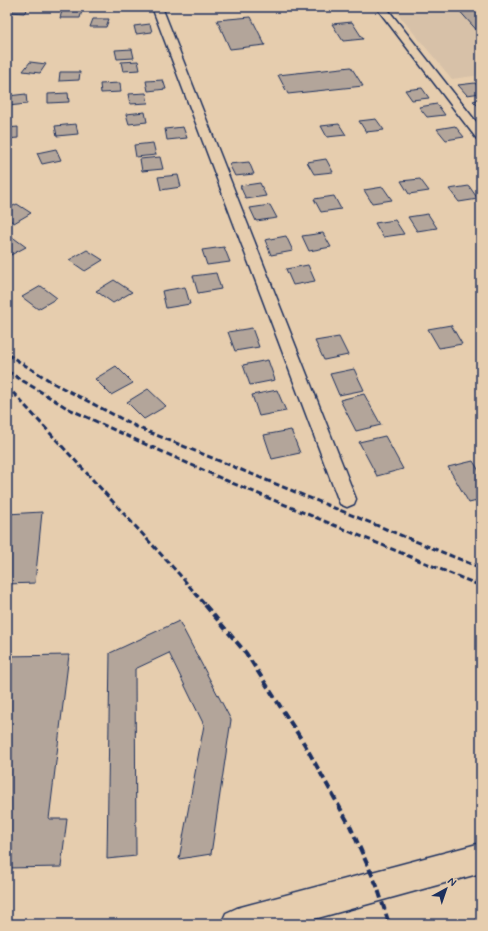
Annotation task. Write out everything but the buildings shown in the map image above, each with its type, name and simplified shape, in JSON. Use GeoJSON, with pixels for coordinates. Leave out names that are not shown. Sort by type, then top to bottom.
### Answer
{"type":"FeatureCollection","features":[{"type":"Feature","properties":{"kind":"street"},"geometry":{"type":"LineString","coordinates":[[157,7],[347,499]]}},
{"type":"Feature","properties":{"kind":"street"},"geometry":{"type":"LineString","coordinates":[[381,7],[481,136]]}},
{"type":"Feature","properties":{"kind":"street"},"geometry":{"type":"LineString","coordinates":[[237,924],[481,858]]}},
{"type":"Feature","properties":{"kind":"shaded area"},"geometry":{"type":"Polygon","coordinates":[[[392,7],[481,7],[481,75],[452,79],[392,7]]]}},
{"type":"Feature","properties":{"kind":"railway"},"geometry":{"type":"LineString","coordinates":[[7,354],[55,384],[139,428],[481,568]]}},
{"type":"Feature","properties":{"kind":"railway"},"geometry":{"type":"LineString","coordinates":[[7,371],[67,408],[134,439],[225,480],[481,586]]}},
{"type":"Feature","properties":{"kind":"railway"},"geometry":{"type":"LineString","coordinates":[[7,386],[179,574],[206,606]]}},
{"type":"Feature","properties":{"kind":"railway"},"geometry":{"type":"LineString","coordinates":[[205,605],[246,653],[305,745],[350,826],[377,886],[389,924]]}}]}
